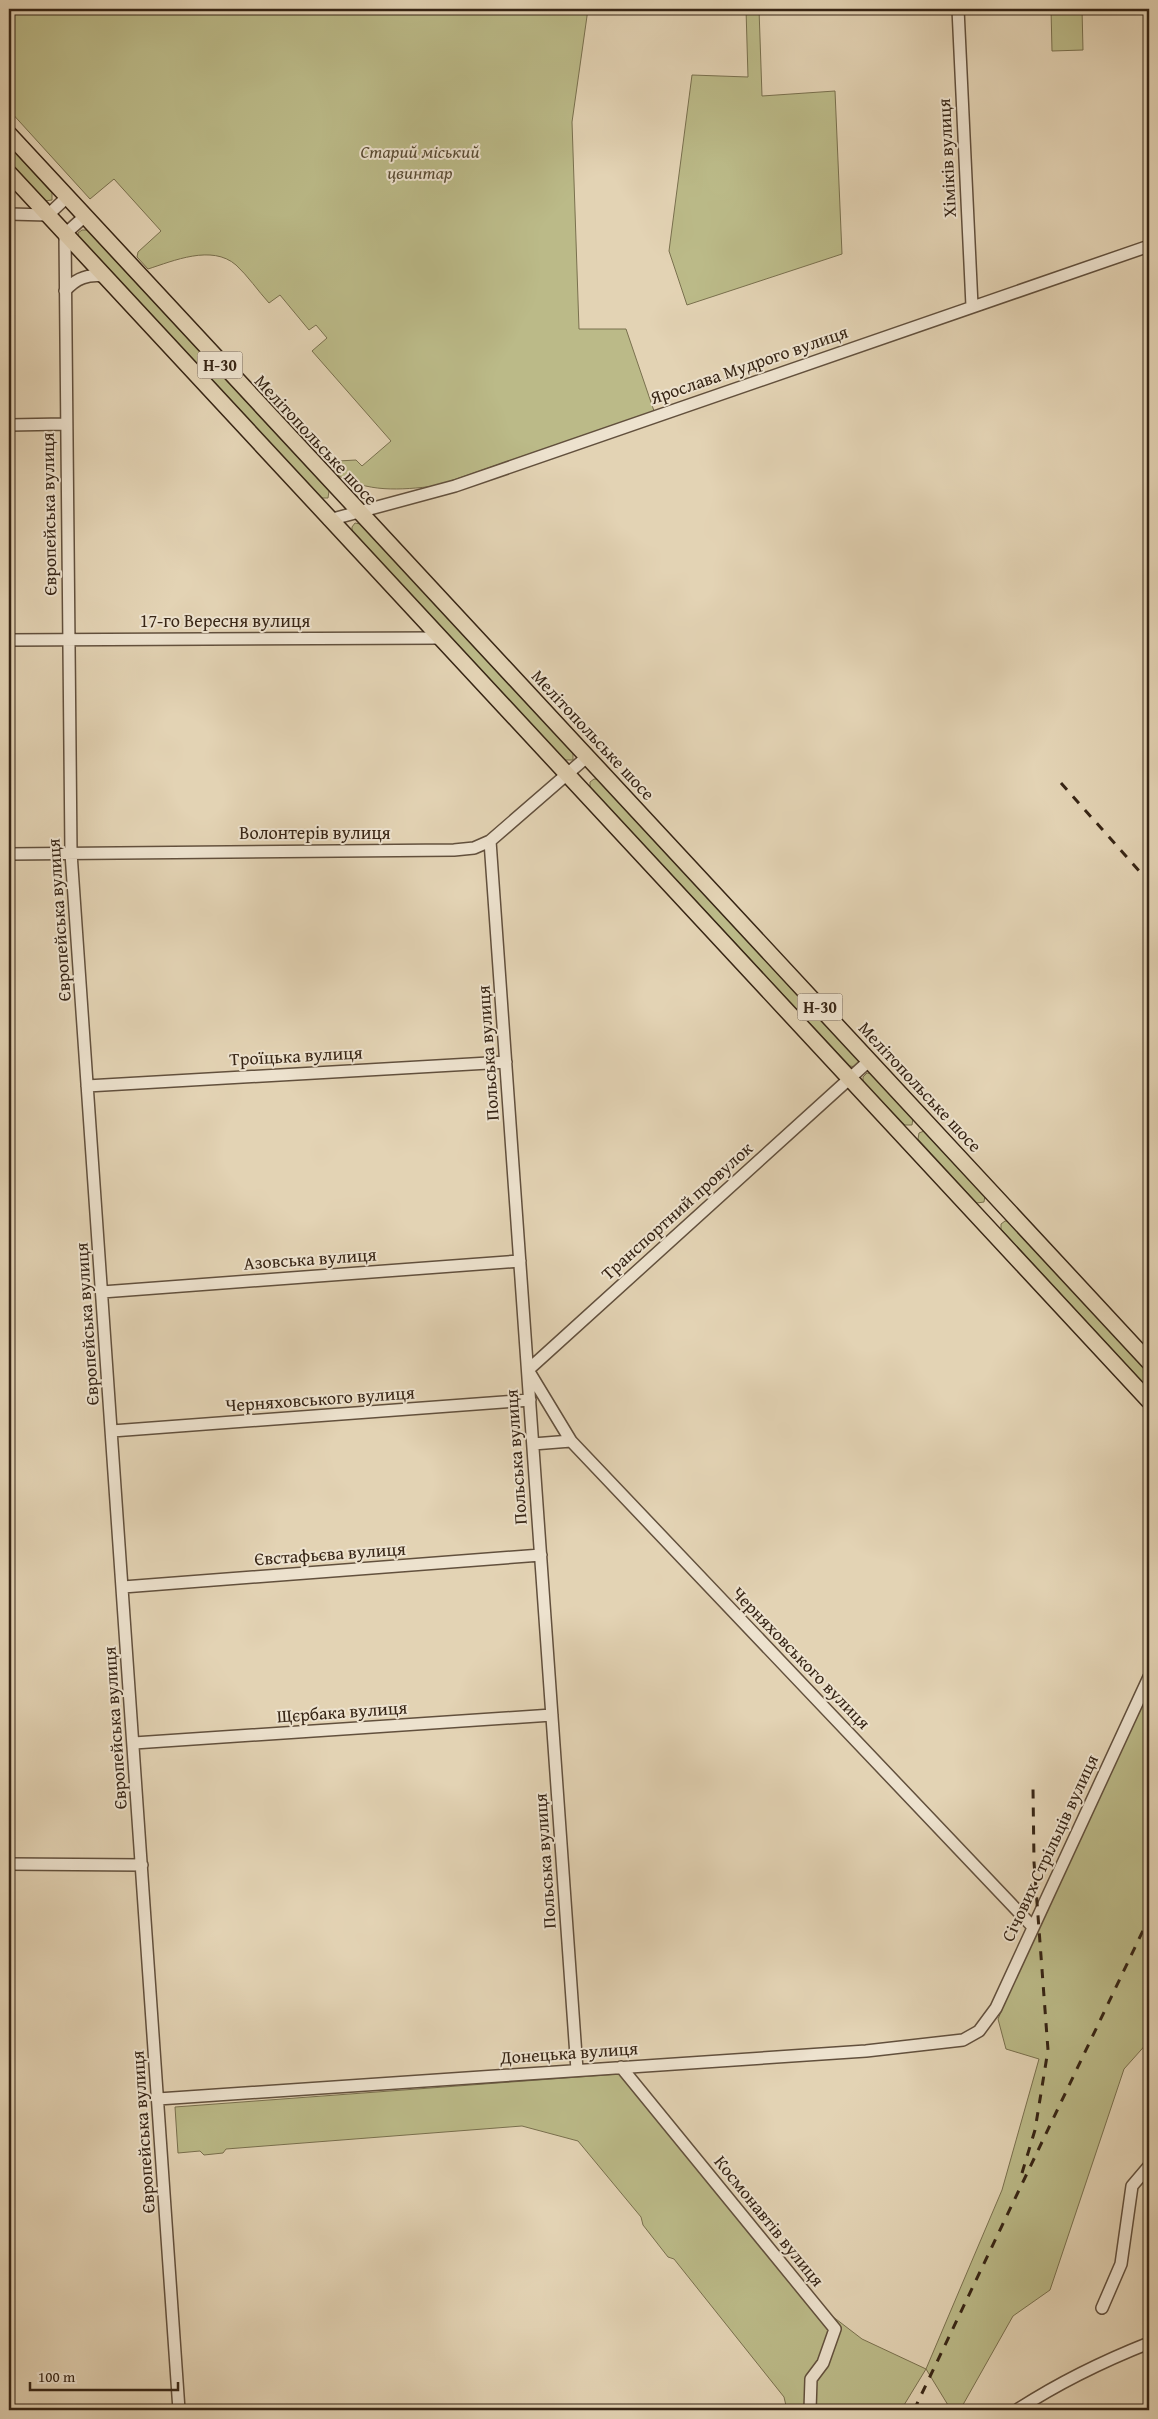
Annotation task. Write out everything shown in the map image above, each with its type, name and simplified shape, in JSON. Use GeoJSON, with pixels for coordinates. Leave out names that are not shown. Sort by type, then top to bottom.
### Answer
{"type":"FeatureCollection","features":[{"type":"Feature","properties":{"kind":"main road","name":"Мелітопольське шосе"},"geometry":{"type":"LineString","coordinates":[[9,134],[66,198],[588,756],[1149,1362]]}},
{"type":"Feature","properties":{"kind":"main road","name":"Н-30"},"geometry":{"type":"LineString","coordinates":[[9,173],[329,520],[441,638],[1149,1401]]}},
{"type":"Feature","properties":{"kind":"street","name":"Хіміків вулиця"},"geometry":{"type":"LineString","coordinates":[[958,9],[972,306]]}},
{"type":"Feature","properties":{"kind":"street"},"geometry":{"type":"LineString","coordinates":[[9,214],[48,215],[66,198]]}},
{"type":"Feature","properties":{"kind":"street"},"geometry":{"type":"LineString","coordinates":[[65,234],[84,217]]}},
{"type":"Feature","properties":{"kind":"street","name":"Європейська вулиця"},"geometry":{"type":"LineString","coordinates":[[65,234],[71,853],[179,2410]]}},
{"type":"Feature","properties":{"kind":"street","name":"Ярослава Мудрого вулиця"},"geometry":{"type":"LineString","coordinates":[[329,520],[455,486],[1149,246]]}},
{"type":"Feature","properties":{"kind":"street"},"geometry":{"type":"LineString","coordinates":[[65,291],[80,278],[95,275],[104,276]]}},
{"type":"Feature","properties":{"kind":"street"},"geometry":{"type":"LineString","coordinates":[[9,425],[66,424]]}},
{"type":"Feature","properties":{"kind":"street","name":"17-го Вересня вулиця"},"geometry":{"type":"LineString","coordinates":[[9,640],[441,638]]}},
{"type":"Feature","properties":{"kind":"street","name":"Волонтерів вулиця"},"geometry":{"type":"LineString","coordinates":[[9,854],[454,850],[474,848],[490,841],[588,756]]}},
{"type":"Feature","properties":{"kind":"street","name":"Польська вулиця"},"geometry":{"type":"LineString","coordinates":[[490,841],[578,2070]]}},
{"type":"Feature","properties":{"kind":"street","name":"Транспортний провулок"},"geometry":{"type":"LineString","coordinates":[[528,1370],[870,1060]]}},
{"type":"Feature","properties":{"kind":"street","name":"Троїцька вулиця"},"geometry":{"type":"LineString","coordinates":[[88,1086],[506,1062]]}},
{"type":"Feature","properties":{"kind":"street","name":"Азовська вулиця"},"geometry":{"type":"LineString","coordinates":[[102,1292],[520,1261]]}},
{"type":"Feature","properties":{"kind":"street","name":"Черняховського вулиця"},"geometry":{"type":"LineString","coordinates":[[528,1370],[571,1441],[1032,1926]]}},
{"type":"Feature","properties":{"kind":"street","name":"Черняховського вулиця"},"geometry":{"type":"LineString","coordinates":[[112,1431],[530,1400]]}},
{"type":"Feature","properties":{"kind":"street"},"geometry":{"type":"LineString","coordinates":[[533,1444],[571,1441]]}},
{"type":"Feature","properties":{"kind":"street","name":"Євстафьєва вулиця"},"geometry":{"type":"LineString","coordinates":[[123,1587],[541,1555]]}},
{"type":"Feature","properties":{"kind":"street","name":"Січових Стрільців вулиця"},"geometry":{"type":"LineString","coordinates":[[979,2031],[996,2008],[1032,1926],[1149,1677]]}},
{"type":"Feature","properties":{"kind":"street","name":"Щєрбака вулиця"},"geometry":{"type":"LineString","coordinates":[[134,1743],[552,1715]]}},
{"type":"Feature","properties":{"kind":"street"},"geometry":{"type":"LineString","coordinates":[[9,1864],[142,1865]]}},
{"type":"Feature","properties":{"kind":"street","name":"Донецька вулиця"},"geometry":{"type":"LineString","coordinates":[[158,2099],[866,2051],[963,2040],[979,2031]]}},
{"type":"Feature","properties":{"kind":"street","name":"Космонавтів вулиця"},"geometry":{"type":"LineString","coordinates":[[621,2068],[835,2329],[823,2362],[811,2379],[810,2410]]}},
{"type":"Feature","properties":{"kind":"street"},"geometry":{"type":"LineString","coordinates":[[1102,2308],[1121,2264],[1132,2186],[1149,2166]]}},
{"type":"Feature","properties":{"kind":"street"},"geometry":{"type":"LineString","coordinates":[[1016,2410],[1054,2386],[1102,2362],[1149,2343]]}},
{"type":"Feature","properties":{"kind":"green space","name":"Старий міський цвинтар"},"geometry":{"type":"Polygon","coordinates":[[[9,9],[588,9],[572,122],[579,329],[626,329],[654,411],[436,486],[384,489],[360,484],[335,474],[335,463],[338,461],[356,460],[362,466],[391,441],[312,351],[327,338],[316,325],[309,330],[280,295],[269,303],[240,269],[226,259],[216,256],[192,256],[148,269],[137,257],[138,252],[161,231],[114,179],[90,199],[9,110],[9,9]]]}},
{"type":"Feature","properties":{"kind":"green space"},"geometry":{"type":"Polygon","coordinates":[[[746,9],[759,9],[762,96],[835,91],[842,254],[687,305],[669,251],[692,75],[748,77],[746,9]]]}},
{"type":"Feature","properties":{"kind":"green space"},"geometry":{"type":"Polygon","coordinates":[[[1051,9],[1082,9],[1083,50],[1052,51],[1051,9]]]}},
{"type":"Feature","properties":{"kind":"green space"},"geometry":{"type":"Polygon","coordinates":[[[9,146],[52,193],[52,200],[44,201],[9,163],[9,146]]]}},
{"type":"Feature","properties":{"kind":"green space"},"geometry":{"type":"Polygon","coordinates":[[[82,230],[87,230],[329,491],[328,498],[320,498],[79,238],[78,233],[82,230]]]}},
{"type":"Feature","properties":{"kind":"green space"},"geometry":{"type":"Polygon","coordinates":[[[355,523],[360,524],[573,753],[573,760],[565,760],[352,532],[352,527],[355,523]]]}},
{"type":"Feature","properties":{"kind":"green space"},"geometry":{"type":"Polygon","coordinates":[[[594,779],[599,779],[858,1059],[859,1064],[856,1067],[850,1066],[590,787],[590,782],[594,779]]]}},
{"type":"Feature","properties":{"kind":"green space"},"geometry":{"type":"Polygon","coordinates":[[[867,1073],[872,1074],[913,1118],[912,1125],[905,1125],[863,1082],[863,1077],[867,1073]]]}},
{"type":"Feature","properties":{"kind":"green space"},"geometry":{"type":"Polygon","coordinates":[[[924,1131],[985,1195],[984,1202],[977,1203],[918,1139],[919,1133],[924,1131]]]}},
{"type":"Feature","properties":{"kind":"green space"},"geometry":{"type":"Polygon","coordinates":[[[1005,1221],[1010,1221],[1149,1372],[1149,1389],[1001,1229],[1001,1224],[1005,1221]]]}},
{"type":"Feature","properties":{"kind":"green space"},"geometry":{"type":"Polygon","coordinates":[[[1149,1690],[1149,2041],[1124,2069],[1050,2290],[1013,2316],[960,2410],[951,2410],[926,2369],[1002,2190],[1039,2059],[1006,2049],[998,2019],[1049,1900],[1149,1690]]]}},
{"type":"Feature","properties":{"kind":"green space"},"geometry":{"type":"Polygon","coordinates":[[[619,2074],[649,2093],[832,2316],[862,2339],[926,2369],[901,2410],[787,2410],[784,2397],[674,2259],[668,2257],[643,2225],[641,2217],[578,2141],[522,2126],[226,2149],[223,2153],[204,2155],[200,2151],[178,2153],[175,2107],[619,2074]]]}},
{"type":"Feature","properties":{"kind":"railway"},"geometry":{"type":"LineString","coordinates":[[1061,783],[1149,882]]}},
{"type":"Feature","properties":{"kind":"railway"},"geometry":{"type":"LineString","coordinates":[[1022,2173],[1035,2130],[1048,2050],[1034,1862],[1033,1788]]}},
{"type":"Feature","properties":{"kind":"railway"},"geometry":{"type":"LineString","coordinates":[[914,2410],[1149,1918]]}}]}
